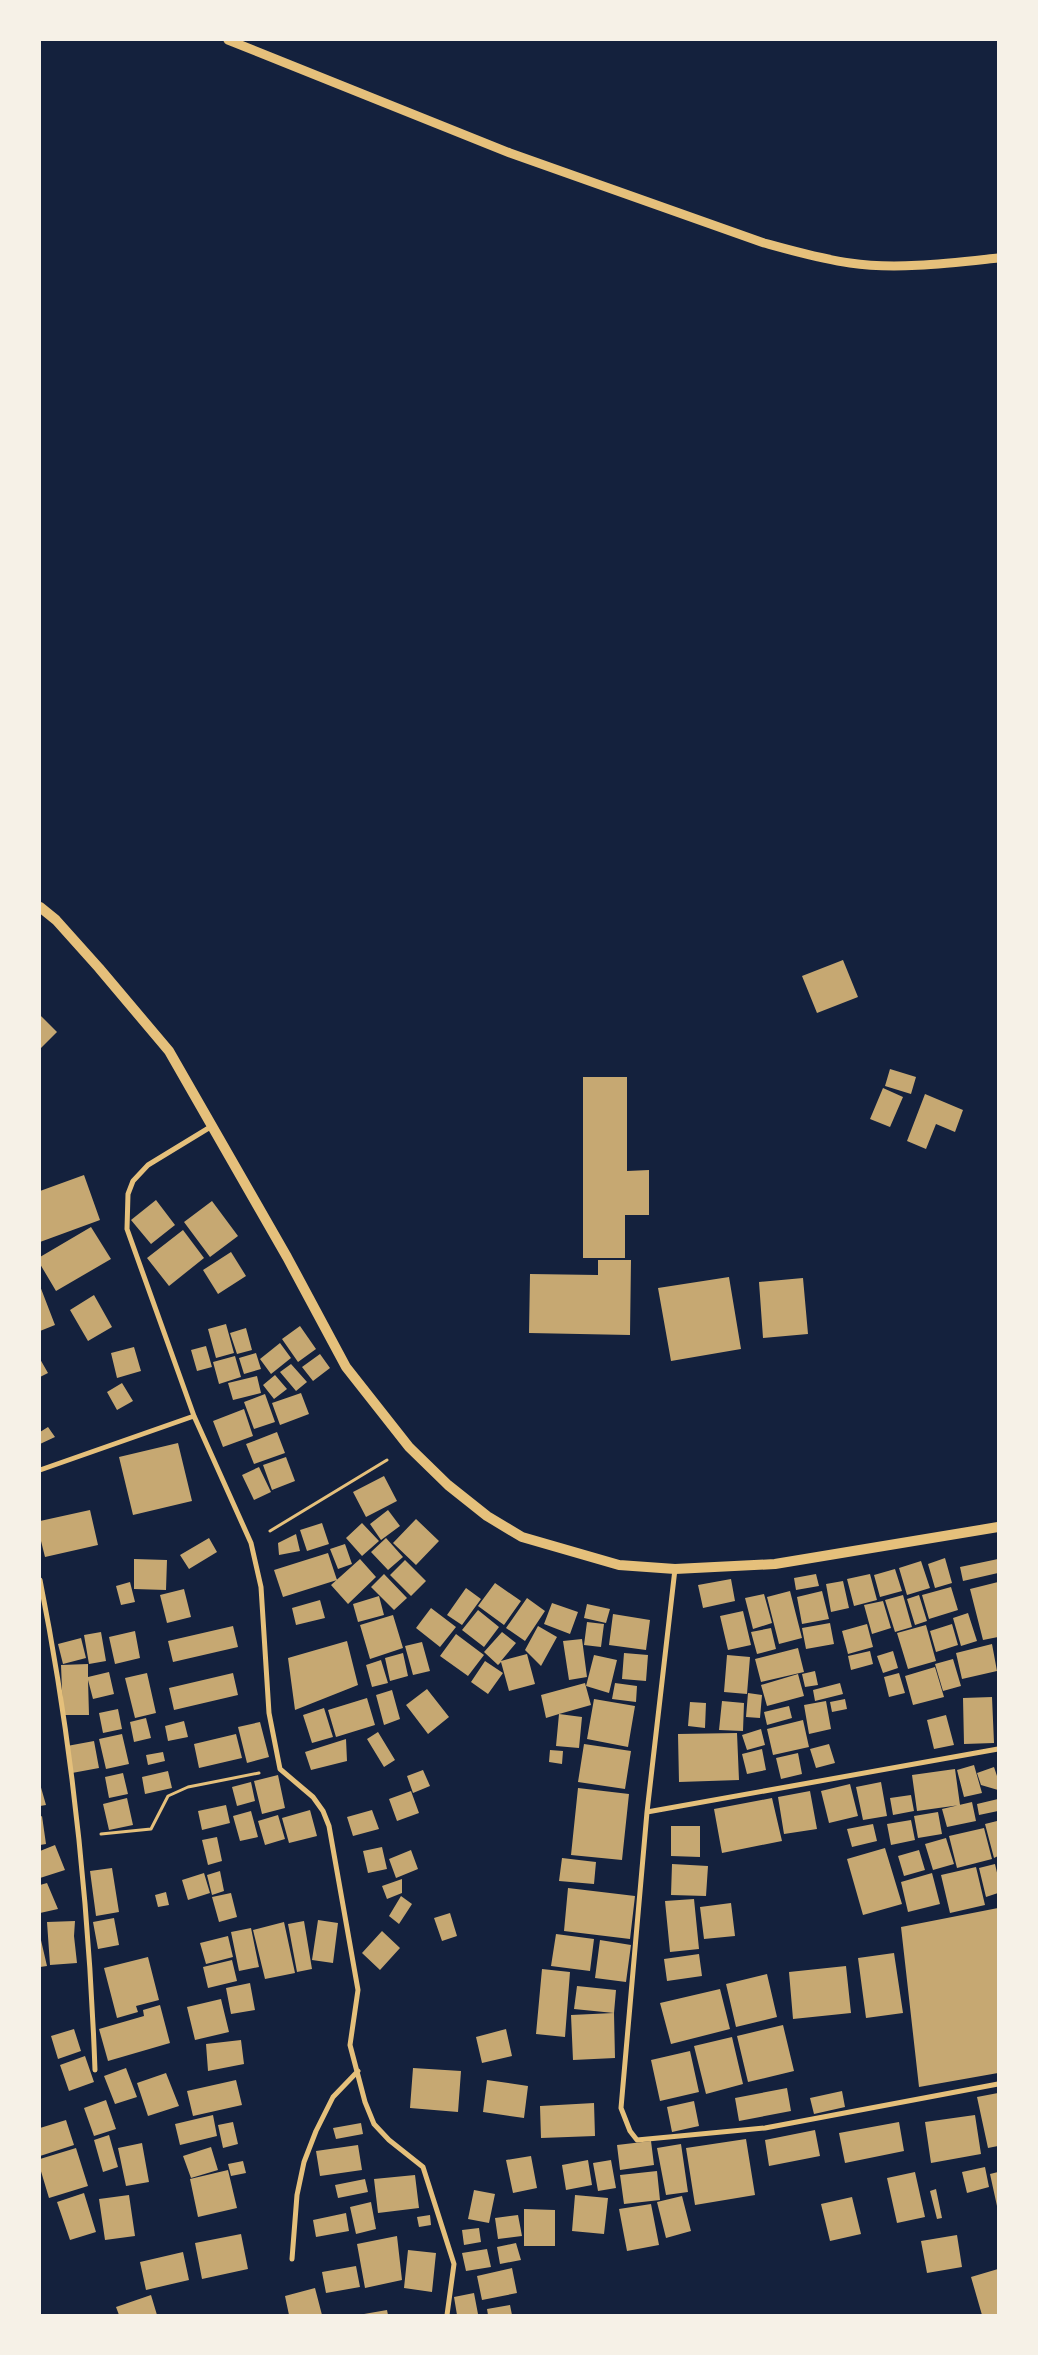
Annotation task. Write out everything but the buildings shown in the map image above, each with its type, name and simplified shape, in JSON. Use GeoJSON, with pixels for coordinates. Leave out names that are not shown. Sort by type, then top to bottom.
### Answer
{"type":"FeatureCollection","features":[{"type":"Feature","properties":{"kind":"main road"},"geometry":{"type":"LineString","coordinates":[[40,907],[56,920],[169,1051],[346,1367],[409,1447],[463,1498],[487,1516],[522,1536],[619,1566],[676,1569],[776,1564],[998,1527]]}},
{"type":"Feature","properties":{"kind":"street"},"geometry":{"type":"LineString","coordinates":[[228,40],[510,153],[755,240],[806,255],[851,264],[893,265],[998,258]]}},
{"type":"Feature","properties":{"kind":"street"},"geometry":{"type":"LineString","coordinates":[[212,1126],[148,1165],[133,1181],[128,1194],[127,1229],[194,1416],[251,1543],[261,1587],[269,1713],[280,1769],[313,1796],[323,1811],[329,1826],[358,1990],[350,2045],[365,2102],[374,2124],[389,2140],[423,2167],[454,2264],[447,2315]]}},
{"type":"Feature","properties":{"kind":"street"},"geometry":{"type":"LineString","coordinates":[[40,1470],[194,1416]]}},
{"type":"Feature","properties":{"kind":"street"},"geometry":{"type":"LineString","coordinates":[[676,1569],[647,1812],[621,2108],[630,2131],[637,2140],[765,2128],[998,2084]]}},
{"type":"Feature","properties":{"kind":"street"},"geometry":{"type":"LineString","coordinates":[[40,1580],[51,1636],[78,1836],[91,1969],[95,2070]]}},
{"type":"Feature","properties":{"kind":"street"},"geometry":{"type":"LineString","coordinates":[[647,1812],[998,1749]]}},
{"type":"Feature","properties":{"kind":"street"},"geometry":{"type":"LineString","coordinates":[[292,2259],[297,2196],[304,2162],[316,2131],[333,2097],[358,2071]]}},
{"type":"Feature","properties":{"kind":"path"},"geometry":{"type":"LineString","coordinates":[[251,1543],[409,1447]]}},
{"type":"Feature","properties":{"kind":"path"},"geometry":{"type":"LineString","coordinates":[[78,1836],[151,1829],[168,1796],[188,1787],[280,1769]]}}]}
